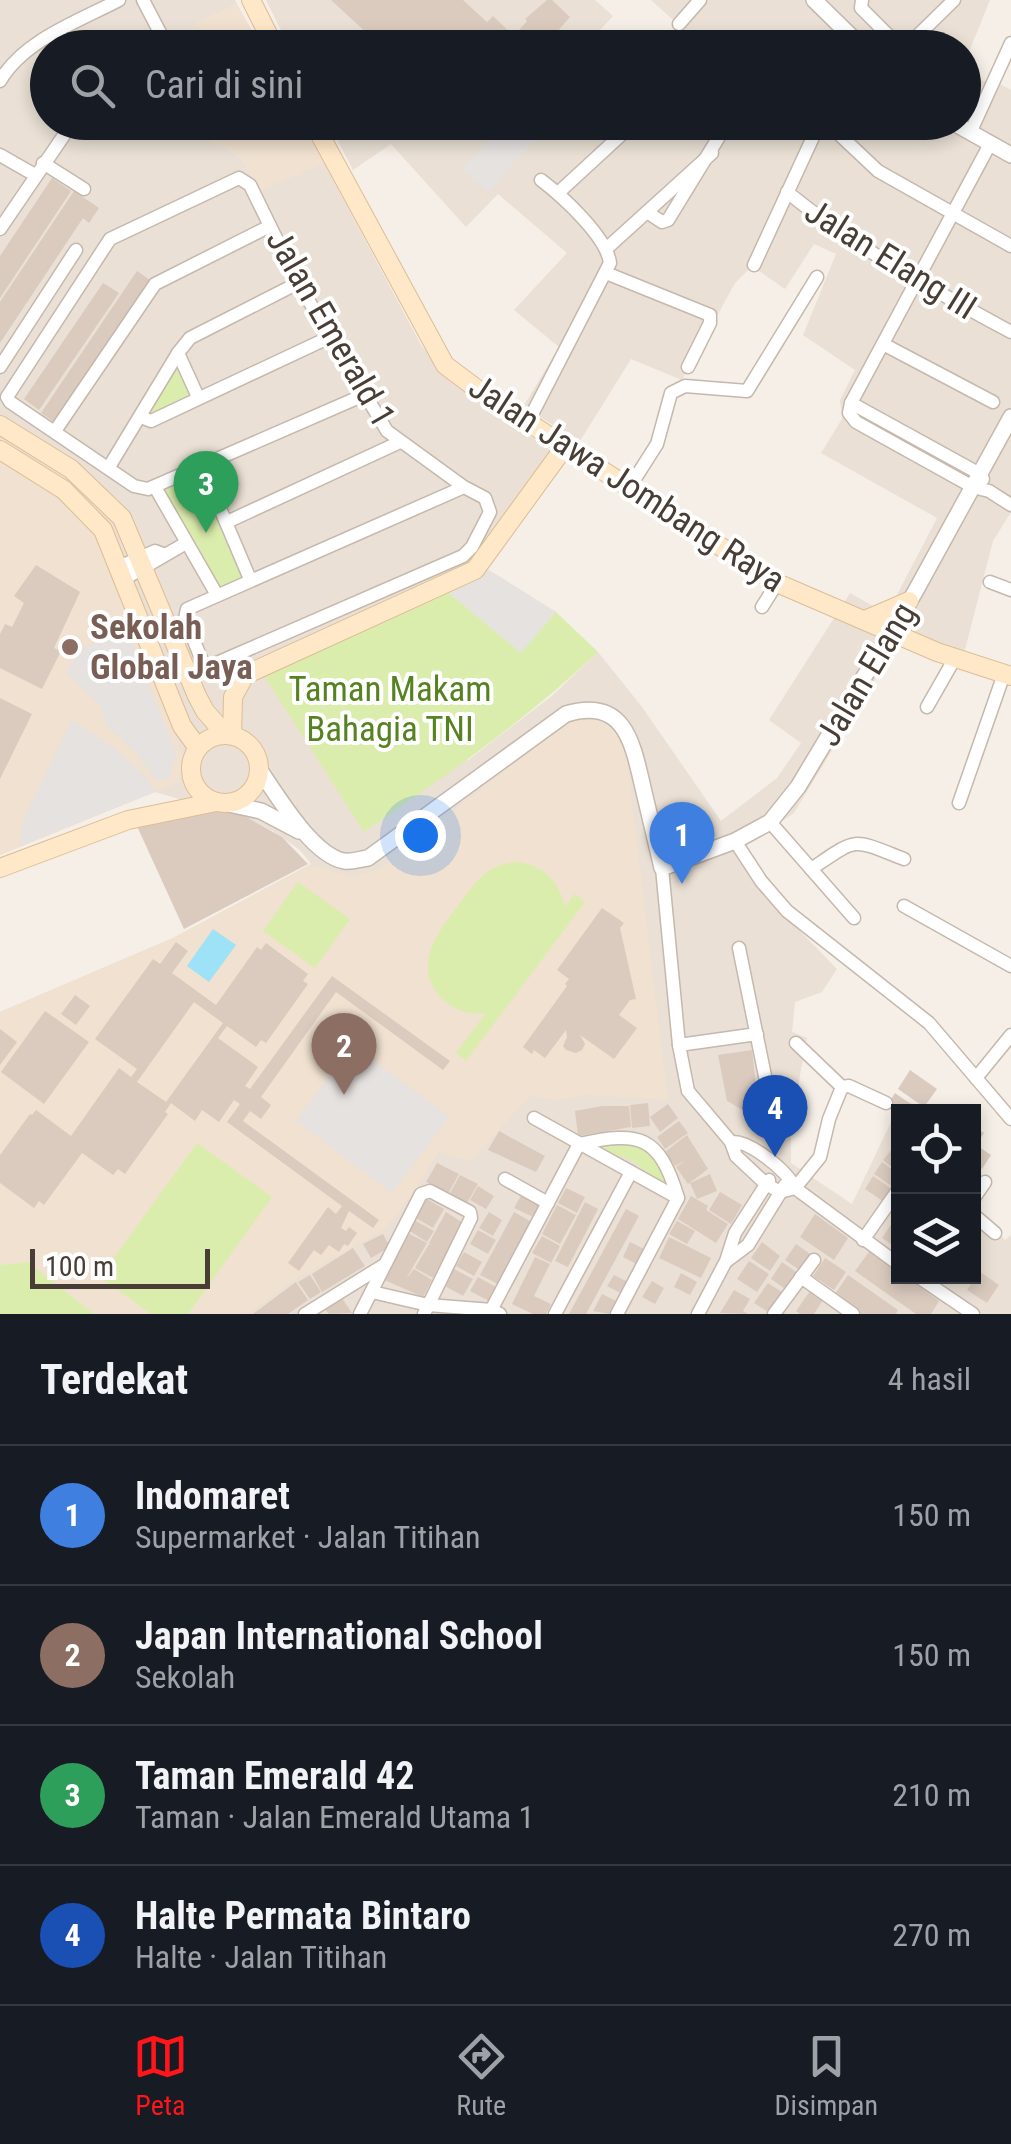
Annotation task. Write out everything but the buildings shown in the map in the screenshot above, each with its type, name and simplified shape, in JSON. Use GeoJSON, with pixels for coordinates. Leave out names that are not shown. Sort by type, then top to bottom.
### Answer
{"type":"FeatureCollection","features":[{"type":"Feature","properties":{"kind":"main road"},"geometry":{"type":"LineString","coordinates":[[251,0],[266,30]]}},
{"type":"Feature","properties":{"kind":"main road","name":"Jalan Jawa Jombang Raya"},"geometry":{"type":"LineString","coordinates":[[322,140],[445,365],[777,583],[890,632],[1007,675]]}},
{"type":"Feature","properties":{"kind":"main road"},"geometry":{"type":"LineString","coordinates":[[0,425],[58,459],[122,518],[204,711],[228,735],[252,749],[259,769],[246,796],[128,820],[0,868]]}},
{"type":"Feature","properties":{"kind":"main road"},"geometry":{"type":"LineString","coordinates":[[182,726],[194,724],[204,711],[224,706],[245,675],[475,570],[566,445]]}},
{"type":"Feature","properties":{"kind":"main road"},"geometry":{"type":"LineString","coordinates":[[0,450],[46,477],[80,505],[102,530],[182,726],[198,748]]}},
{"type":"Feature","properties":{"kind":"main road"},"geometry":{"type":"LineString","coordinates":[[865,620],[909,601]]}},
{"type":"Feature","properties":{"kind":"main road"},"geometry":{"type":"LineString","coordinates":[[228,735],[233,697]]}},
{"type":"Feature","properties":{"kind":"main road"},"geometry":{"type":"LineString","coordinates":[[165,810],[182,792],[198,748],[214,736],[228,735]]}},
{"type":"Feature","properties":{"kind":"main road"},"geometry":{"type":"LineString","coordinates":[[190,772],[196,788],[220,802]]}},
{"type":"Feature","properties":{"kind":"street"},"geometry":{"type":"LineString","coordinates":[[62,30],[120,0]]}},
{"type":"Feature","properties":{"kind":"street"},"geometry":{"type":"LineString","coordinates":[[143,0],[159,30]]}},
{"type":"Feature","properties":{"kind":"street"},"geometry":{"type":"LineString","coordinates":[[679,24],[700,0]]}},
{"type":"Feature","properties":{"kind":"street"},"geometry":{"type":"LineString","coordinates":[[814,0],[845,30]]}},
{"type":"Feature","properties":{"kind":"street"},"geometry":{"type":"LineString","coordinates":[[862,0],[861,8],[884,30]]}},
{"type":"Feature","properties":{"kind":"street"},"geometry":{"type":"LineString","coordinates":[[922,30],[954,0]]}},
{"type":"Feature","properties":{"kind":"street"},"geometry":{"type":"LineString","coordinates":[[981,109],[1011,43]]}},
{"type":"Feature","properties":{"kind":"street"},"geometry":{"type":"LineString","coordinates":[[0,81],[13,62],[30,50]]}},
{"type":"Feature","properties":{"kind":"street"},"geometry":{"type":"LineString","coordinates":[[981,139],[1011,156]]}},
{"type":"Feature","properties":{"kind":"street"},"geometry":{"type":"LineString","coordinates":[[0,229],[60,140]]}},
{"type":"Feature","properties":{"kind":"street"},"geometry":{"type":"LineString","coordinates":[[558,194],[616,140]]}},
{"type":"Feature","properties":{"kind":"street"},"geometry":{"type":"LineString","coordinates":[[606,250],[712,153],[719,140]]}},
{"type":"Feature","properties":{"kind":"street","name":"Jalan Elang III"},"geometry":{"type":"LineString","coordinates":[[814,140],[787,192],[825,222],[916,281],[1011,332]]}},
{"type":"Feature","properties":{"kind":"street"},"geometry":{"type":"LineString","coordinates":[[843,140],[878,171],[1011,246]]}},
{"type":"Feature","properties":{"kind":"street"},"geometry":{"type":"LineString","coordinates":[[990,144],[849,413],[852,419],[981,484],[1011,504]]}},
{"type":"Feature","properties":{"kind":"street"},"geometry":{"type":"LineString","coordinates":[[0,155],[84,189]]}},
{"type":"Feature","properties":{"kind":"street","name":"Jalan Emerald 1"},"geometry":{"type":"LineString","coordinates":[[55,430],[10,402],[9,391],[110,239],[232,180],[240,178],[250,185],[298,283],[387,431],[485,498],[490,512],[463,556],[210,666],[203,663],[185,619],[187,609],[216,595]]}},
{"type":"Feature","properties":{"kind":"street"},"geometry":{"type":"LineString","coordinates":[[528,422],[610,262],[606,250],[541,180]]}},
{"type":"Feature","properties":{"kind":"street"},"geometry":{"type":"LineString","coordinates":[[754,265],[787,192]]}},
{"type":"Feature","properties":{"kind":"street"},"geometry":{"type":"LineString","coordinates":[[270,226],[155,284],[55,430],[142,489],[156,487],[364,395]]}},
{"type":"Feature","properties":{"kind":"street"},"geometry":{"type":"LineString","coordinates":[[0,367],[76,250]]}},
{"type":"Feature","properties":{"kind":"street"},"geometry":{"type":"LineString","coordinates":[[606,273],[710,314],[710,323],[688,367]]}},
{"type":"Feature","properties":{"kind":"street"},"geometry":{"type":"LineString","coordinates":[[629,488],[657,444],[671,392],[684,386],[747,390],[816,277]]}},
{"type":"Feature","properties":{"kind":"street"},"geometry":{"type":"LineString","coordinates":[[109,467],[190,338],[298,283]]}},
{"type":"Feature","properties":{"kind":"street"},"geometry":{"type":"LineString","coordinates":[[141,417],[151,422],[330,336]]}},
{"type":"Feature","properties":{"kind":"street"},"geometry":{"type":"LineString","coordinates":[[883,344],[993,402]]}},
{"type":"Feature","properties":{"kind":"street"},"geometry":{"type":"LineString","coordinates":[[178,353],[198,397]]}},
{"type":"Feature","properties":{"kind":"street","name":"Jalan Elang"},"geometry":{"type":"LineString","coordinates":[[662,868],[735,841],[770,822],[798,787],[981,484],[1011,416]]}},
{"type":"Feature","properties":{"kind":"street"},"geometry":{"type":"LineString","coordinates":[[227,522],[400,442]]}},
{"type":"Feature","properties":{"kind":"street"},"geometry":{"type":"LineString","coordinates":[[202,466],[250,579]]}},
{"type":"Feature","properties":{"kind":"street"},"geometry":{"type":"LineString","coordinates":[[156,487],[216,595],[464,487]]}},
{"type":"Feature","properties":{"kind":"street"},"geometry":{"type":"LineString","coordinates":[[121,573],[142,563],[155,551],[163,554],[186,543]]}},
{"type":"Feature","properties":{"kind":"street"},"geometry":{"type":"LineString","coordinates":[[990,582],[1011,590]]}},
{"type":"Feature","properties":{"kind":"street"},"geometry":{"type":"LineString","coordinates":[[762,608],[777,583]]}},
{"type":"Feature","properties":{"kind":"street"},"geometry":{"type":"LineString","coordinates":[[927,707],[956,658]]}},
{"type":"Feature","properties":{"kind":"street"},"geometry":{"type":"LineString","coordinates":[[960,802],[1007,675]]}},
{"type":"Feature","properties":{"kind":"street"},"geometry":{"type":"LineString","coordinates":[[259,769],[321,850],[342,860],[368,858],[566,714],[594,709],[618,722],[632,740],[662,868],[688,1091],[731,1142],[736,1156],[780,1192]]}},
{"type":"Feature","properties":{"kind":"street"},"geometry":{"type":"LineString","coordinates":[[220,802],[261,811],[311,839]]}},
{"type":"Feature","properties":{"kind":"street"},"geometry":{"type":"LineString","coordinates":[[770,822],[854,918]]}},
{"type":"Feature","properties":{"kind":"street"},"geometry":{"type":"LineString","coordinates":[[735,841],[761,882],[788,911],[929,1024],[1011,1120]]}},
{"type":"Feature","properties":{"kind":"street"},"geometry":{"type":"LineString","coordinates":[[811,869],[858,842],[904,859]]}},
{"type":"Feature","properties":{"kind":"street"},"geometry":{"type":"LineString","coordinates":[[904,906],[1011,966]]}},
{"type":"Feature","properties":{"kind":"street"},"geometry":{"type":"LineString","coordinates":[[739,948],[766,1081],[776,1087]]}},
{"type":"Feature","properties":{"kind":"street"},"geometry":{"type":"LineString","coordinates":[[680,1045],[757,1034]]}},
{"type":"Feature","properties":{"kind":"street"},"geometry":{"type":"LineString","coordinates":[[976,1078],[1011,1036]]}},
{"type":"Feature","properties":{"kind":"street"},"geometry":{"type":"LineString","coordinates":[[796,1044],[842,1087],[886,1102]]}},
{"type":"Feature","properties":{"kind":"street"},"geometry":{"type":"LineString","coordinates":[[726,1261],[748,1244],[780,1192],[820,1157],[842,1087]]}},
{"type":"Feature","properties":{"kind":"street"},"geometry":{"type":"LineString","coordinates":[[534,1118],[678,1198]]}},
{"type":"Feature","properties":{"kind":"street"},"geometry":{"type":"LineString","coordinates":[[579,1144],[631,1136],[641,1140],[666,1163],[678,1198],[617,1314]]}},
{"type":"Feature","properties":{"kind":"street"},"geometry":{"type":"LineString","coordinates":[[731,1142],[741,1141],[891,1259]]}},
{"type":"Feature","properties":{"kind":"street"},"geometry":{"type":"LineString","coordinates":[[372,1292],[426,1309],[494,1313],[579,1144]]}},
{"type":"Feature","properties":{"kind":"street"},"geometry":{"type":"LineString","coordinates":[[698,1314],[726,1261],[735,1233],[776,1168]]}},
{"type":"Feature","properties":{"kind":"street"},"geometry":{"type":"LineString","coordinates":[[555,1314],[631,1172]]}},
{"type":"Feature","properties":{"kind":"street"},"geometry":{"type":"LineString","coordinates":[[505,1179],[548,1203]]}},
{"type":"Feature","properties":{"kind":"street"},"geometry":{"type":"LineString","coordinates":[[977,1194],[985,1182]]}},
{"type":"Feature","properties":{"kind":"street"},"geometry":{"type":"LineString","coordinates":[[360,1314],[421,1194],[430,1191],[470,1212],[471,1218],[426,1309]]}},
{"type":"Feature","properties":{"kind":"street"},"geometry":{"type":"LineString","coordinates":[[863,1240],[895,1194]]}},
{"type":"Feature","properties":{"kind":"street"},"geometry":{"type":"LineString","coordinates":[[981,1221],[994,1233]]}},
{"type":"Feature","properties":{"kind":"street"},"geometry":{"type":"LineString","coordinates":[[774,1314],[814,1260]]}},
{"type":"Feature","properties":{"kind":"street"},"geometry":{"type":"LineString","coordinates":[[306,1314],[384,1265]]}},
{"type":"Feature","properties":{"kind":"street"},"geometry":{"type":"LineString","coordinates":[[802,1277],[853,1314]]}},
{"type":"Feature","properties":{"kind":"street"},"geometry":{"type":"LineString","coordinates":[[929,1284],[972,1314]]}},
{"type":"Feature","properties":{"kind":"shaded area"},"geometry":{"type":"Polygon","coordinates":[[[0,0],[235,0],[237,4],[196,24],[192,30],[30,30],[30,140],[212,140],[242,158],[259,190],[324,163],[421,345],[446,377],[560,457],[487,569],[467,761],[553,695],[598,652],[642,707],[721,821],[777,778],[801,743],[769,720],[850,593],[887,614],[937,518],[821,453],[842,419],[840,400],[855,370],[803,335],[836,254],[814,244],[785,289],[752,266],[735,283],[682,380],[631,359],[580,441],[523,407],[559,347],[514,310],[567,253],[498,194],[466,227],[391,144],[353,170],[338,141],[981,140],[981,80],[1011,90],[1011,512],[993,541],[962,661],[899,640],[794,813],[739,849],[755,885],[837,969],[822,992],[795,1002],[792,1032],[807,1038],[791,1123],[791,1163],[852,1204],[891,1122],[891,1284],[981,1284],[981,1213],[1005,1240],[1011,1235],[1011,1314],[94,1314],[28,1262],[0,1265],[0,1012],[173,938],[311,864],[300,850],[273,831],[242,817],[155,792],[0,855],[0,0]]]}},
{"type":"Feature","properties":{"kind":"shaded area"},"geometry":{"type":"Polygon","coordinates":[[[266,0],[595,0],[613,16],[600,30],[281,30],[266,0]]]}},
{"type":"Feature","properties":{"kind":"shaded area"},"geometry":{"type":"Polygon","coordinates":[[[651,0],[990,0],[978,30],[683,29],[651,0]]]}},
{"type":"Feature","properties":{"kind":"shaded area"},"geometry":{"type":"Polygon","coordinates":[[[237,4],[252,30],[192,30],[196,24],[237,4]]]}},
{"type":"Feature","properties":{"kind":"shaded area"},"geometry":{"type":"Polygon","coordinates":[[[212,140],[311,140],[324,163],[259,191],[242,158],[212,140]]]}},
{"type":"Feature","properties":{"kind":"shaded area"},"geometry":{"type":"Polygon","coordinates":[[[489,140],[535,140],[488,192],[462,169],[489,140]]]}},
{"type":"Feature","properties":{"kind":"shaded area","name":"Sekolah Global Jaya"},"geometry":{"type":"Polygon","coordinates":[[[0,459],[31,476],[97,535],[184,759],[179,782],[0,855],[0,459]]]}},
{"type":"Feature","properties":{"kind":"shaded area"},"geometry":{"type":"Polygon","coordinates":[[[487,569],[556,612],[521,653],[445,590],[487,569]]]}},
{"type":"Feature","properties":{"kind":"shaded area"},"geometry":{"type":"Polygon","coordinates":[[[126,629],[176,753],[169,778],[157,781],[137,753],[106,724],[100,705],[65,672],[85,647],[126,629]]]}},
{"type":"Feature","properties":{"kind":"shaded area"},"geometry":{"type":"Polygon","coordinates":[[[72,720],[114,748],[148,779],[155,792],[19,846],[23,821],[72,720]]]}},
{"type":"Feature","properties":{"kind":"shaded area"},"geometry":{"type":"Polygon","coordinates":[[[569,720],[599,720],[617,731],[625,745],[668,1100],[585,1095],[557,1100],[530,1096],[471,1161],[439,1152],[385,1229],[296,1279],[248,1314],[94,1314],[28,1262],[0,1265],[0,1012],[173,938],[311,865],[351,876],[380,869],[569,720]]]}},
{"type":"Feature","properties":{"kind":"shaded area"},"geometry":{"type":"Polygon","coordinates":[[[353,1045],[449,1117],[392,1193],[296,1121],[353,1045]]]}},
{"type":"Feature","properties":{"kind":"green space"},"geometry":{"type":"Polygon","coordinates":[[[178,353],[198,397],[151,421],[141,417],[178,353]]]}},
{"type":"Feature","properties":{"kind":"green space"},"geometry":{"type":"Polygon","coordinates":[[[202,466],[250,579],[217,595],[155,487],[202,466]]]}},
{"type":"Feature","properties":{"kind":"green space","name":"Taman Makam Bahagia TNI"},"geometry":{"type":"Polygon","coordinates":[[[487,569],[556,612],[598,652],[514,724],[364,832],[263,674],[487,569]]]}},
{"type":"Feature","properties":{"kind":"green space"},"geometry":{"type":"Polygon","coordinates":[[[517,862],[549,876],[565,907],[575,894],[585,902],[466,1061],[456,1053],[486,1013],[462,1011],[442,999],[429,975],[430,952],[475,883],[497,867],[517,862]]]}},
{"type":"Feature","properties":{"kind":"green space"},"geometry":{"type":"Polygon","coordinates":[[[298,882],[350,919],[315,968],[263,931],[298,882]]]}},
{"type":"Feature","properties":{"kind":"green space"},"geometry":{"type":"Polygon","coordinates":[[[633,1137],[666,1166],[678,1198],[633,1161],[583,1142],[633,1137]]]}},
{"type":"Feature","properties":{"kind":"green space"},"geometry":{"type":"Polygon","coordinates":[[[197,1143],[272,1197],[188,1314],[151,1314],[100,1277],[197,1143]]]}},
{"type":"Feature","properties":{"kind":"green space"},"geometry":{"type":"Polygon","coordinates":[[[28,1262],[94,1314],[0,1314],[0,1265],[28,1262]]]}},
{"type":"Feature","properties":{"kind":"water"},"geometry":{"type":"Polygon","coordinates":[[[213,929],[236,945],[209,982],[187,966],[213,929]]]}},
{"type":"Feature","properties":{"kind":"place","name":"Taman Emerald 42"},"geometry":{"type":"Point","coordinates":[206,533]}},
{"type":"Feature","properties":{"kind":"place","name":"Sekolah Global Jaya"},"geometry":{"type":"Point","coordinates":[70,647]}},
{"type":"Feature","properties":{"kind":"place","name":"Indomaret"},"geometry":{"type":"Point","coordinates":[682,884]}},
{"type":"Feature","properties":{"kind":"place","name":"Japan International School"},"geometry":{"type":"Point","coordinates":[344,1095]}},
{"type":"Feature","properties":{"kind":"place","name":"Halte Permata Bintaro"},"geometry":{"type":"Point","coordinates":[775,1157]}}]}
